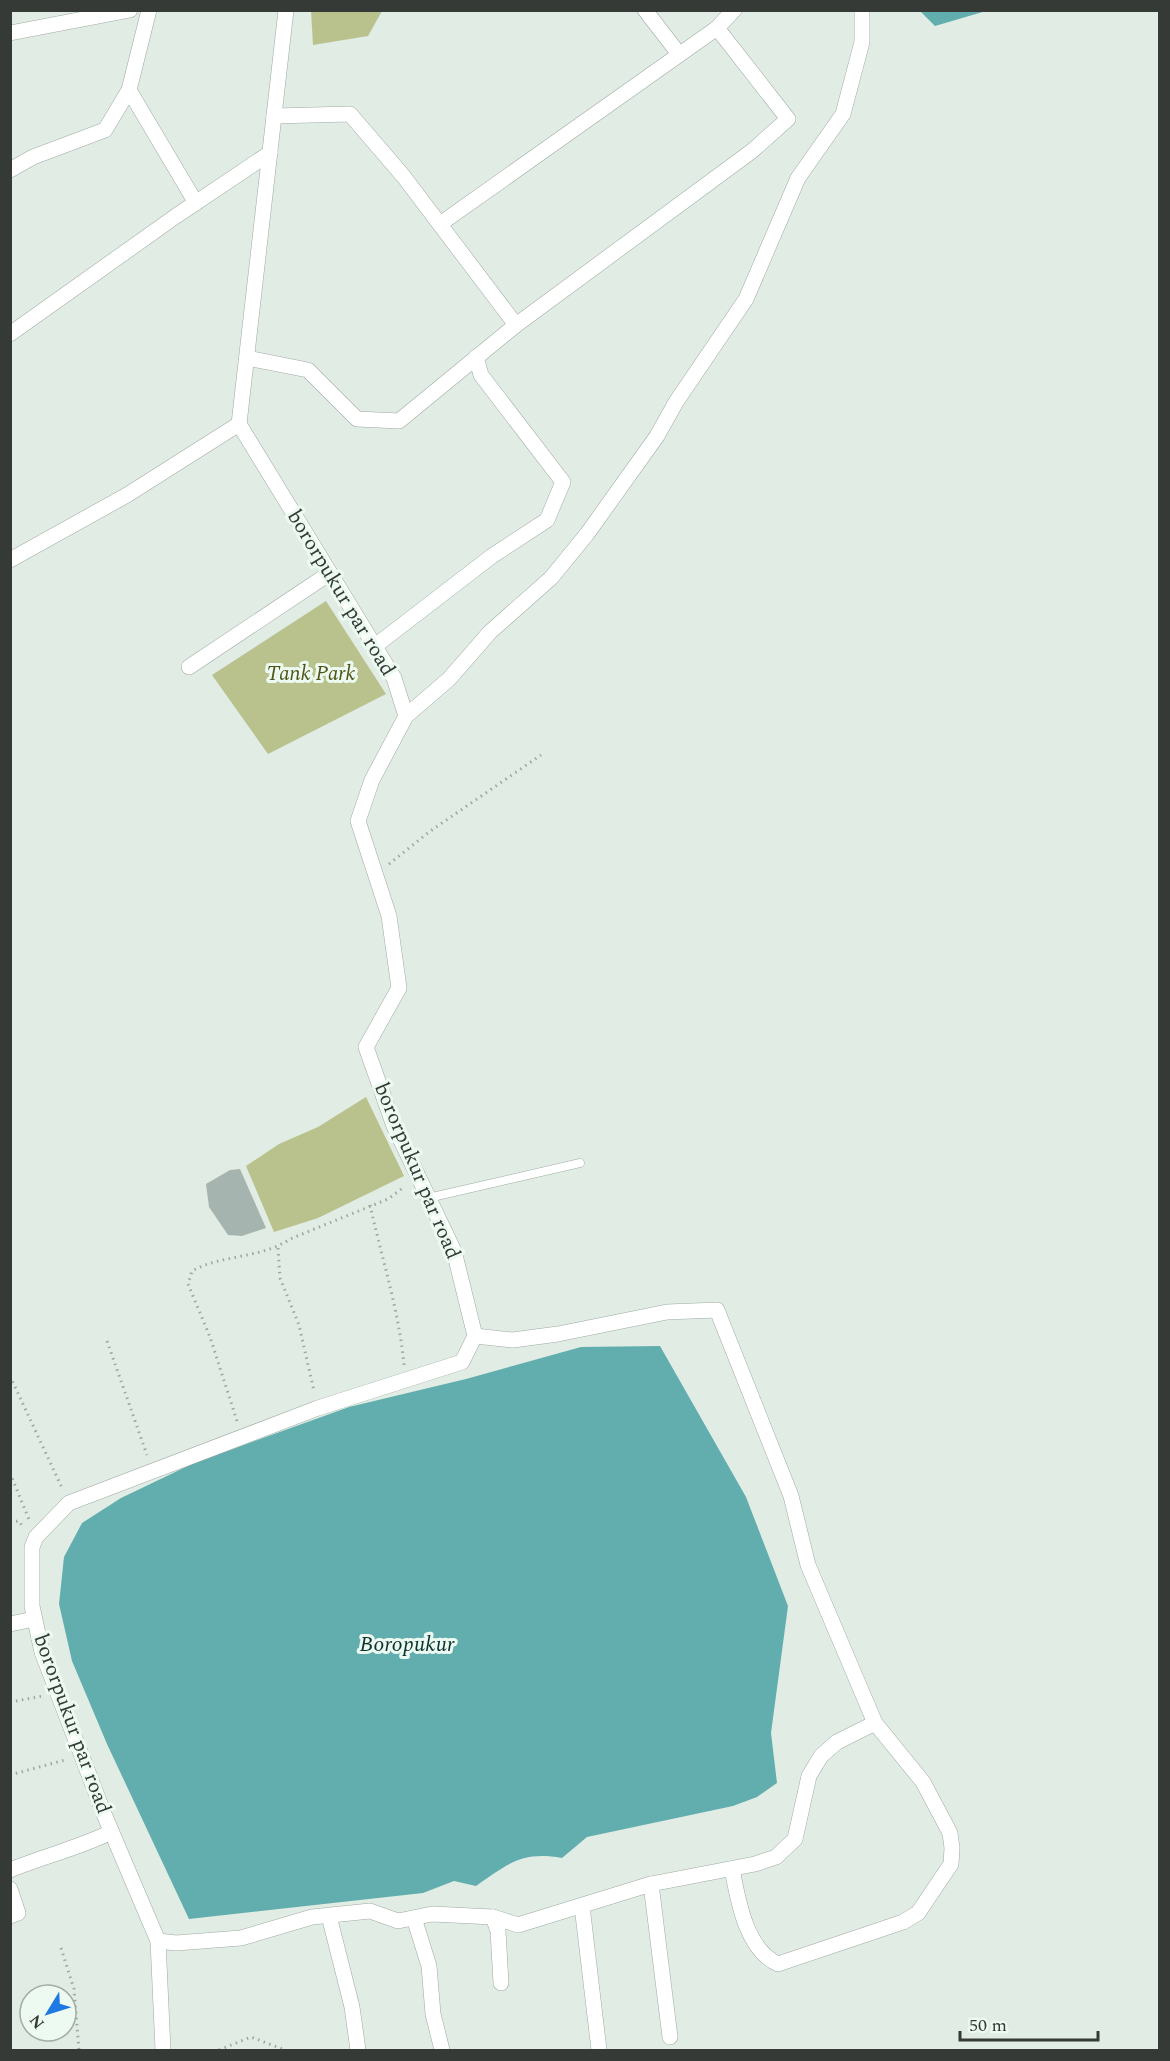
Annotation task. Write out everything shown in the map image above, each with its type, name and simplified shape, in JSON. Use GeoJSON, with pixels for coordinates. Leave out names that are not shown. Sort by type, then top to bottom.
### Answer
{"type":"FeatureCollection","features":[{"type":"Feature","properties":{"kind":"street"},"geometry":{"type":"LineString","coordinates":[[10,33],[130,10]]}},
{"type":"Feature","properties":{"kind":"street"},"geometry":{"type":"LineString","coordinates":[[10,170],[33,157],[105,130],[129,90],[149,10]]}},
{"type":"Feature","properties":{"kind":"street"},"geometry":{"type":"LineString","coordinates":[[10,560],[127,495],[239,424],[286,10]]}},
{"type":"Feature","properties":{"kind":"street"},"geometry":{"type":"LineString","coordinates":[[645,10],[679,54]]}},
{"type":"Feature","properties":{"kind":"street"},"geometry":{"type":"LineString","coordinates":[[440,224],[717,27],[734,10]]}},
{"type":"Feature","properties":{"kind":"street"},"geometry":{"type":"LineString","coordinates":[[406,716],[449,679],[490,632],[551,578],[580,543],[657,436],[675,402],[746,299],[798,178],[843,114],[862,42],[862,10]]}},
{"type":"Feature","properties":{"kind":"street"},"geometry":{"type":"LineString","coordinates":[[247,358],[308,370],[357,419],[399,421],[516,325],[752,151],[788,119],[717,27]]}},
{"type":"Feature","properties":{"kind":"street"},"geometry":{"type":"LineString","coordinates":[[129,90],[196,203]]}},
{"type":"Feature","properties":{"kind":"street"},"geometry":{"type":"LineString","coordinates":[[274,116],[350,114],[440,224],[516,325]]}},
{"type":"Feature","properties":{"kind":"street"},"geometry":{"type":"LineString","coordinates":[[10,334],[270,153]]}},
{"type":"Feature","properties":{"kind":"street"},"geometry":{"type":"LineString","coordinates":[[375,646],[492,556],[547,520],[563,482],[481,375],[476,357]]}},
{"type":"Feature","properties":{"kind":"street","name":"bororpukur par road"},"geometry":{"type":"LineString","coordinates":[[239,424],[394,678],[406,716],[372,780],[358,821],[389,916],[399,988],[366,1047],[394,1126],[454,1251],[475,1336]]}},
{"type":"Feature","properties":{"kind":"street"},"geometry":{"type":"LineString","coordinates":[[189,667],[330,573]]}},
{"type":"Feature","properties":{"kind":"street"},"geometry":{"type":"LineString","coordinates":[[36,1537],[69,1503],[318,1408],[462,1362],[475,1336],[513,1340],[558,1334],[667,1312],[717,1310],[791,1496],[808,1565],[875,1723],[923,1782],[950,1833],[951,1864],[918,1912],[903,1922],[778,1964],[766,1959],[755,1944],[737,1896],[732,1869]]}},
{"type":"Feature","properties":{"kind":"street","name":"bororpukur par road"},"geometry":{"type":"LineString","coordinates":[[36,1537],[32,1547],[32,1606],[42,1652],[111,1832],[158,1941],[163,2050]]}},
{"type":"Feature","properties":{"kind":"street"},"geometry":{"type":"LineString","coordinates":[[10,1624],[34,1619]]}},
{"type":"Feature","properties":{"kind":"street"},"geometry":{"type":"LineString","coordinates":[[158,1941],[176,1943],[241,1938],[312,1917],[370,1911],[398,1921],[432,1914],[493,1917],[518,1925],[651,1884],[732,1869],[776,1857],[795,1839],[809,1776],[821,1756],[837,1742],[875,1723]]}},
{"type":"Feature","properties":{"kind":"street"},"geometry":{"type":"LineString","coordinates":[[10,1870],[43,1857],[83,1846],[111,1832]]}},
{"type":"Feature","properties":{"kind":"street"},"geometry":{"type":"LineString","coordinates":[[651,1884],[670,2037]]}},
{"type":"Feature","properties":{"kind":"street"},"geometry":{"type":"LineString","coordinates":[[10,1889],[18,1913],[10,1916]]}},
{"type":"Feature","properties":{"kind":"street"},"geometry":{"type":"LineString","coordinates":[[582,1905],[599,2050]]}},
{"type":"Feature","properties":{"kind":"street"},"geometry":{"type":"LineString","coordinates":[[329,1916],[352,2007],[358,2050]]}},
{"type":"Feature","properties":{"kind":"street"},"geometry":{"type":"LineString","coordinates":[[493,1917],[498,1931],[501,1983]]}},
{"type":"Feature","properties":{"kind":"street"},"geometry":{"type":"LineString","coordinates":[[414,1918],[429,1966],[433,2014],[442,2050]]}},
{"type":"Feature","properties":{"kind":"lane"},"geometry":{"type":"LineString","coordinates":[[428,1198],[580,1162]]}},
{"type":"Feature","properties":{"kind":"path"},"geometry":{"type":"LineString","coordinates":[[376,874],[429,832],[541,755]]}},
{"type":"Feature","properties":{"kind":"path"},"geometry":{"type":"LineString","coordinates":[[243,1436],[222,1381],[210,1337],[188,1284],[192,1271],[208,1262],[278,1248],[290,1239],[388,1198],[418,1177]]}},
{"type":"Feature","properties":{"kind":"path"},"geometry":{"type":"LineString","coordinates":[[370,1205],[400,1322],[406,1378]]}},
{"type":"Feature","properties":{"kind":"path"},"geometry":{"type":"LineString","coordinates":[[278,1248],[280,1278],[299,1325],[318,1408]]}},
{"type":"Feature","properties":{"kind":"path"},"geometry":{"type":"LineString","coordinates":[[107,1341],[152,1471]]}},
{"type":"Feature","properties":{"kind":"path"},"geometry":{"type":"LineString","coordinates":[[10,1376],[69,1503]]}},
{"type":"Feature","properties":{"kind":"path"},"geometry":{"type":"LineString","coordinates":[[10,1473],[36,1537]]}},
{"type":"Feature","properties":{"kind":"path"},"geometry":{"type":"LineString","coordinates":[[10,1702],[57,1693]]}},
{"type":"Feature","properties":{"kind":"path"},"geometry":{"type":"LineString","coordinates":[[10,1775],[81,1756]]}},
{"type":"Feature","properties":{"kind":"path"},"geometry":{"type":"LineString","coordinates":[[61,1948],[74,1989],[79,2050]]}},
{"type":"Feature","properties":{"kind":"path"},"geometry":{"type":"LineString","coordinates":[[219,2050],[251,2037],[285,2050]]}},
{"type":"Feature","properties":{"kind":"green space"},"geometry":{"type":"Polygon","coordinates":[[[311,10],[382,11],[368,36],[313,45],[311,10]]]}},
{"type":"Feature","properties":{"kind":"green space","name":"Tank Park"},"geometry":{"type":"Polygon","coordinates":[[[326,601],[386,694],[268,754],[212,675],[326,601]]]}},
{"type":"Feature","properties":{"kind":"green space"},"geometry":{"type":"Polygon","coordinates":[[[366,1097],[404,1176],[318,1218],[274,1232],[246,1166],[279,1144],[318,1127],[366,1097]]]}},
{"type":"Feature","properties":{"kind":"water"},"geometry":{"type":"Polygon","coordinates":[[[920,11],[986,11],[935,26],[920,11]]]}},
{"type":"Feature","properties":{"kind":"water","name":"Boropukur"},"geometry":{"type":"Polygon","coordinates":[[[660,1346],[746,1497],[788,1606],[771,1733],[777,1783],[757,1797],[733,1806],[587,1837],[562,1858],[536,1856],[516,1861],[476,1886],[454,1881],[423,1893],[189,1919],[107,1744],[72,1661],[59,1604],[64,1557],[82,1523],[121,1498],[194,1463],[349,1407],[466,1379],[581,1347],[660,1346]]]}},
{"type":"Feature","properties":{"kind":"building"},"geometry":{"type":"Polygon","coordinates":[[[240,1169],[266,1228],[242,1236],[228,1235],[209,1207],[206,1184],[230,1170],[240,1169]]]}}]}
